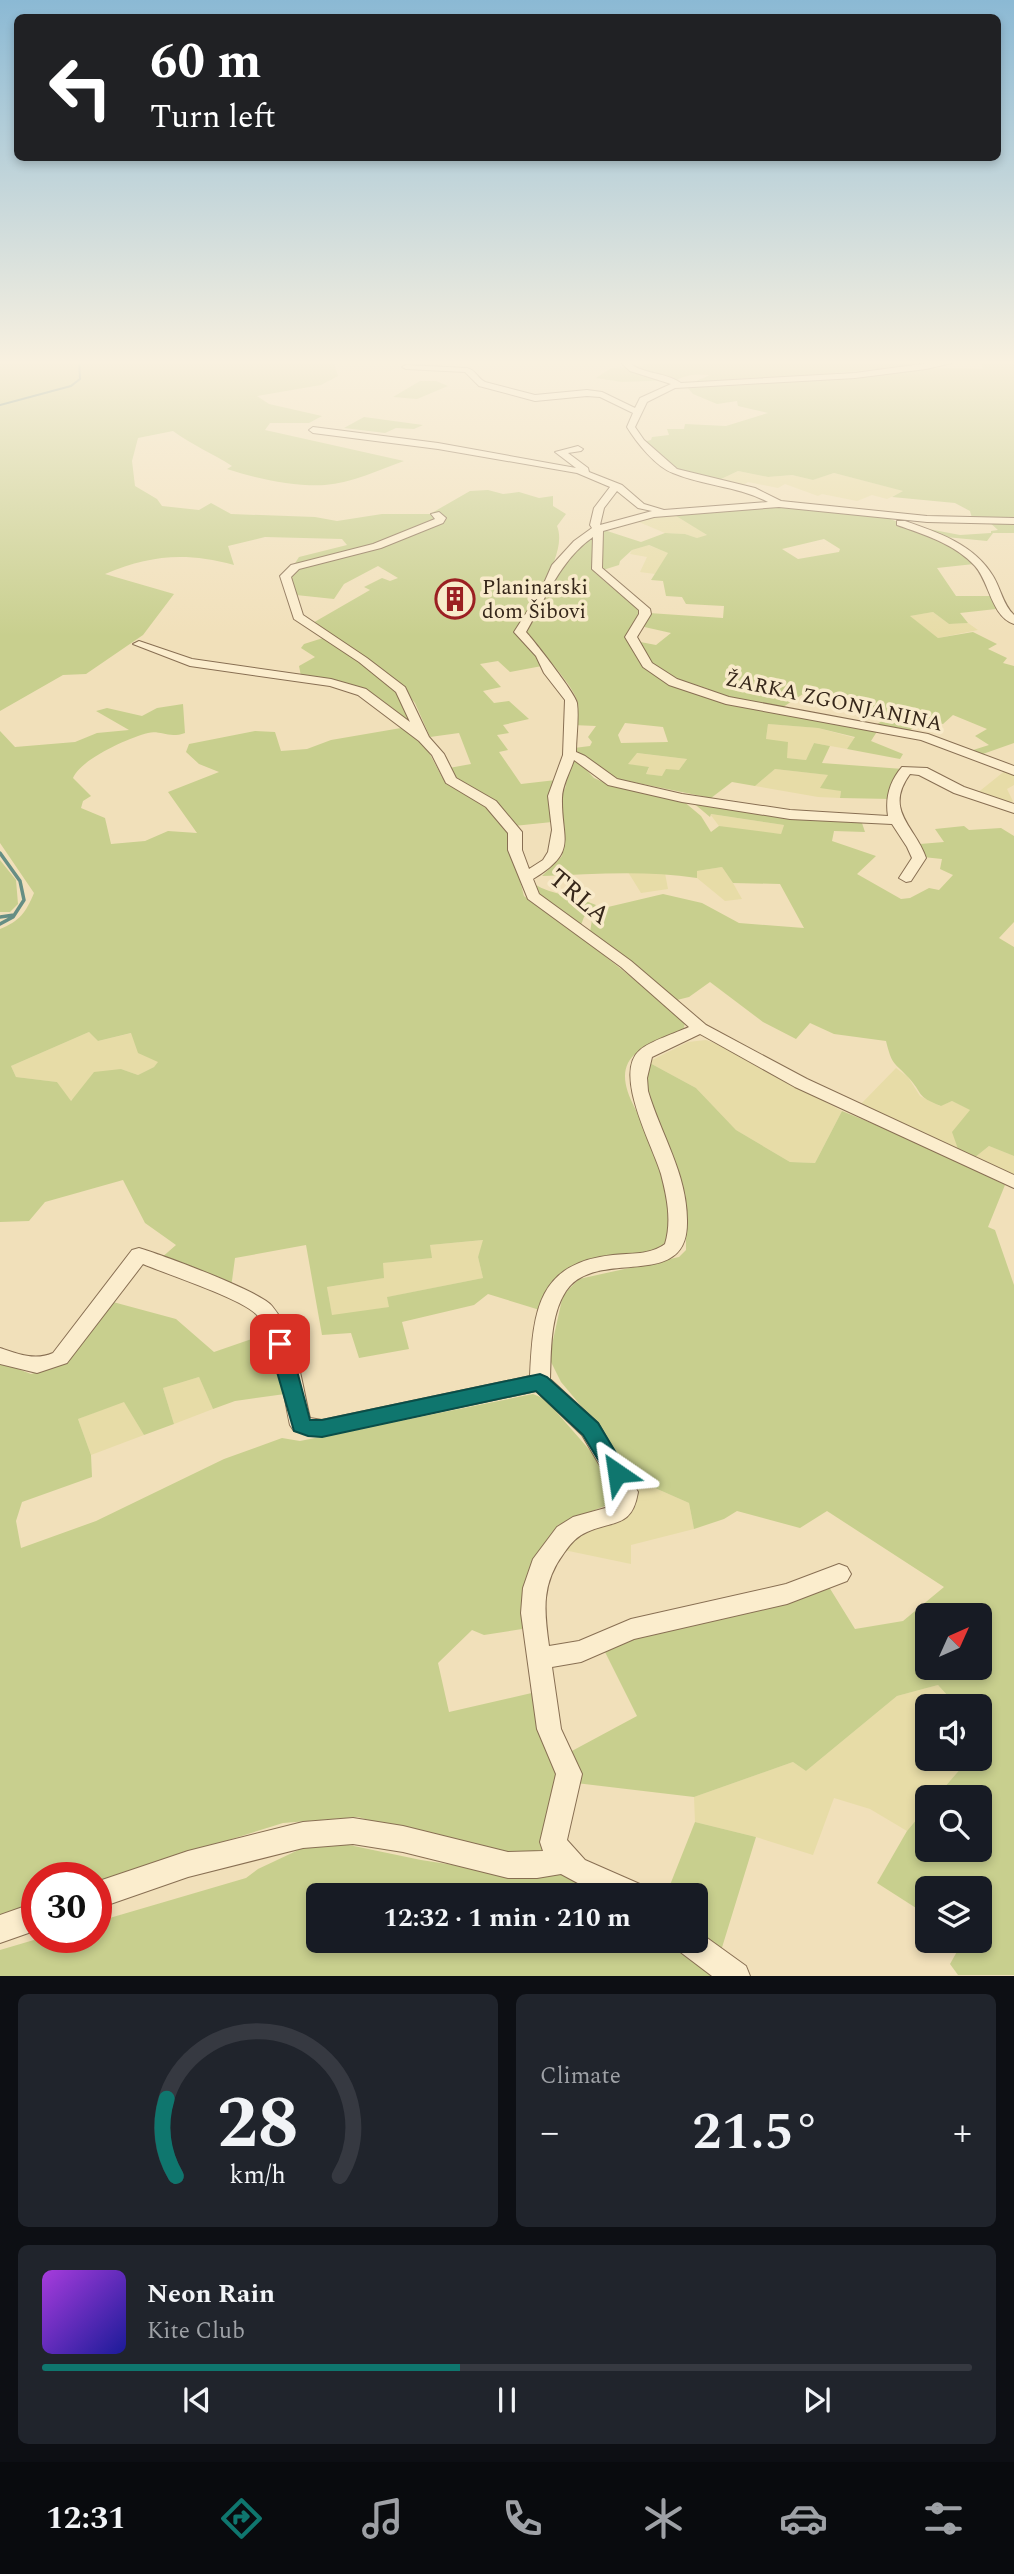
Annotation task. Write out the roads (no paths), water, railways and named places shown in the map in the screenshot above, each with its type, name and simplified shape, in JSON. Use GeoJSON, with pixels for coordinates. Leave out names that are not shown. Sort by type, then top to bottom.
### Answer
{"type":"FeatureCollection","features":[{"type":"Feature","properties":{"kind":"street"},"geometry":{"type":"LineString","coordinates":[[473,452],[588,473],[616,486],[641,506],[670,513]]}},
{"type":"Feature","properties":{"kind":"street"},"geometry":{"type":"LineString","coordinates":[[560,452],[576,461],[588,473]]}},
{"type":"Feature","properties":{"kind":"street"},"geometry":{"type":"LineString","coordinates":[[653,452],[669,468],[752,490],[779,504],[927,519],[1014,521]]}},
{"type":"Feature","properties":{"kind":"street"},"geometry":{"type":"LineString","coordinates":[[598,529],[595,526],[599,508],[616,490],[616,486]]}},
{"type":"Feature","properties":{"kind":"street","name":"TRLA"},"geometry":{"type":"LineString","coordinates":[[779,504],[631,518],[598,529],[578,543],[556,567],[520,632],[541,655],[550,673],[572,700],[569,755],[555,796],[559,830],[555,852],[549,863],[526,877],[533,896],[626,964],[700,1028],[801,1083],[1014,1182]]}},
{"type":"Feature","properties":{"kind":"street"},"geometry":{"type":"LineString","coordinates":[[423,738],[401,691],[363,660],[298,617],[285,576],[295,567],[364,550],[439,521],[441,518],[436,514]]}},
{"type":"Feature","properties":{"kind":"street"},"geometry":{"type":"LineString","coordinates":[[890,515],[896,521],[940,536],[973,558],[993,584],[1001,609],[1014,621]]}},
{"type":"Feature","properties":{"kind":"street","name":"ŽARKA ZGONJANINA"},"geometry":{"type":"LineString","coordinates":[[598,529],[597,569],[646,612],[632,633],[633,643],[647,665],[673,681],[726,700],[924,737],[1014,771]]}},
{"type":"Feature","properties":{"kind":"street"},"geometry":{"type":"LineString","coordinates":[[139,644],[190,662],[354,689],[374,699],[423,738],[438,754],[451,779],[491,804],[515,832],[515,850],[526,877]]}},
{"type":"Feature","properties":{"kind":"street"},"geometry":{"type":"LineString","coordinates":[[569,755],[579,758],[605,779],[705,800],[804,816],[896,820]]}},
{"type":"Feature","properties":{"kind":"street"},"geometry":{"type":"LineString","coordinates":[[906,878],[915,867],[919,855],[909,835],[896,820],[897,788],[905,772],[913,769],[922,771],[958,790],[1014,809]]}},
{"type":"Feature","properties":{"kind":"street"},"geometry":{"type":"LineString","coordinates":[[540,1382],[543,1337],[550,1307],[557,1290],[565,1280],[582,1269],[659,1257],[674,1247],[678,1212],[663,1151],[639,1093],[638,1072],[645,1054],[700,1028]]}},
{"type":"Feature","properties":{"kind":"street"},"geometry":{"type":"LineString","coordinates":[[0,1356],[29,1366],[52,1362],[60,1357],[139,1255],[261,1307],[272,1322],[280,1344],[301,1425],[308,1428],[322,1428],[540,1382]]}},
{"type":"Feature","properties":{"kind":"street"},"geometry":{"type":"LineString","coordinates":[[540,1382],[590,1429],[625,1486],[627,1497],[622,1509],[616,1514],[581,1524],[565,1534],[541,1566],[533,1613],[547,1721],[569,1774],[553,1842],[563,1860],[577,1870],[606,1883]]}},
{"type":"Feature","properties":{"kind":"street"},"geometry":{"type":"LineString","coordinates":[[540,1659],[581,1651],[631,1629],[787,1594],[839,1574]]}},
{"type":"Feature","properties":{"kind":"street"},"geometry":{"type":"LineString","coordinates":[[112,1890],[188,1864],[303,1835],[353,1831],[403,1839],[508,1865],[563,1860]]}},
{"type":"Feature","properties":{"kind":"street"},"geometry":{"type":"LineString","coordinates":[[0,1929],[21,1922]]}},
{"type":"Feature","properties":{"kind":"street"},"geometry":{"type":"LineString","coordinates":[[706,1953],[736,1976]]}},
{"type":"Feature","properties":{"kind":"waterway"},"geometry":{"type":"LineString","coordinates":[[0,853],[20,881],[24,900],[13,917],[0,924]]}},
{"type":"Feature","properties":{"kind":"waterway"},"geometry":{"type":"LineString","coordinates":[[0,917],[14,915]]}},
{"type":"Feature","properties":{"kind":"place","name":"Planinarski dom Šibovi"},"geometry":{"type":"Point","coordinates":[455,599]}}]}
